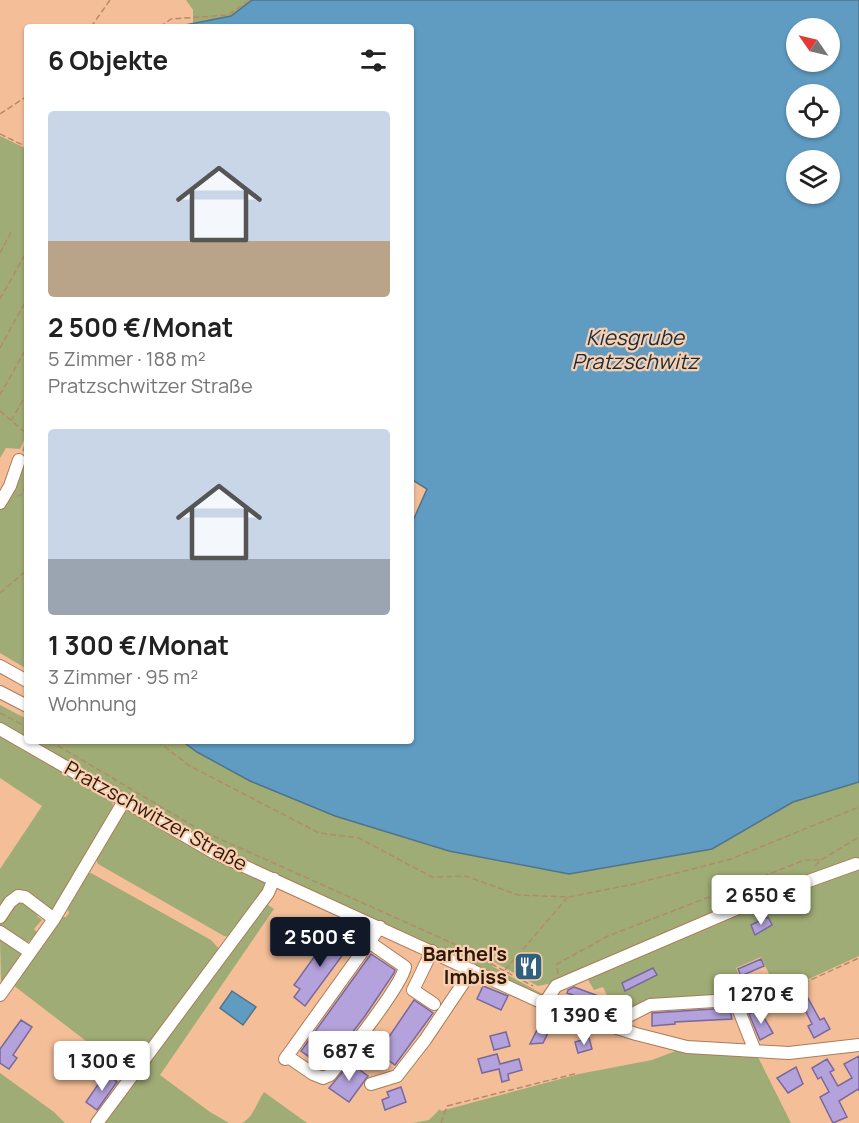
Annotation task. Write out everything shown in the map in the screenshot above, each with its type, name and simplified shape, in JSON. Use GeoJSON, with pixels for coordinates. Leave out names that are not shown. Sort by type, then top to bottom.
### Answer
{"type":"FeatureCollection","features":[{"type":"Feature","properties":{"kind":"street"},"geometry":{"type":"LineString","coordinates":[[0,503],[10,486],[19,460]]}},
{"type":"Feature","properties":{"kind":"street"},"geometry":{"type":"LineString","coordinates":[[0,666],[24,679]]}},
{"type":"Feature","properties":{"kind":"street"},"geometry":{"type":"LineString","coordinates":[[0,692],[24,704]]}},
{"type":"Feature","properties":{"kind":"street","name":"Pratzschwitzer Straße"},"geometry":{"type":"LineString","coordinates":[[0,729],[24,743]]}},
{"type":"Feature","properties":{"kind":"street","name":"Pratzschwitzer Straße"},"geometry":{"type":"LineString","coordinates":[[26,744],[213,852],[544,1004],[664,1042],[687,1047],[789,1053],[859,1045]]}},
{"type":"Feature","properties":{"kind":"street"},"geometry":{"type":"LineString","coordinates":[[0,995],[54,918],[124,801]]}},
{"type":"Feature","properties":{"kind":"street"},"geometry":{"type":"LineString","coordinates":[[544,1004],[556,986],[764,897],[856,864]]}},
{"type":"Feature","properties":{"kind":"street"},"geometry":{"type":"LineString","coordinates":[[97,1123],[268,893],[274,879]]}},
{"type":"Feature","properties":{"kind":"street"},"geometry":{"type":"LineString","coordinates":[[0,917],[10,902],[18,896],[24,897],[54,918]]}},
{"type":"Feature","properties":{"kind":"street"},"geometry":{"type":"LineString","coordinates":[[369,942],[405,967],[404,973],[330,1075],[323,1078],[286,1058],[369,942],[380,927]]}},
{"type":"Feature","properties":{"kind":"street"},"geometry":{"type":"LineString","coordinates":[[0,932],[30,952]]}},
{"type":"Feature","properties":{"kind":"street"},"geometry":{"type":"LineString","coordinates":[[432,951],[412,990],[434,1004]]}},
{"type":"Feature","properties":{"kind":"street"},"geometry":{"type":"LineString","coordinates":[[371,1084],[397,1076],[425,1040],[472,970]]}},
{"type":"Feature","properties":{"kind":"street"},"geometry":{"type":"LineString","coordinates":[[611,1025],[650,1005],[731,1000],[735,1003],[755,1051]]}},
{"type":"Feature","properties":{"kind":"path"},"geometry":{"type":"LineString","coordinates":[[93,24],[110,0]]}},
{"type":"Feature","properties":{"kind":"path"},"geometry":{"type":"LineString","coordinates":[[164,24],[171,19],[228,15],[250,0]]}},
{"type":"Feature","properties":{"kind":"path"},"geometry":{"type":"LineString","coordinates":[[0,114],[24,98]]}},
{"type":"Feature","properties":{"kind":"path"},"geometry":{"type":"LineString","coordinates":[[0,134],[24,146]]}},
{"type":"Feature","properties":{"kind":"path"},"geometry":{"type":"LineString","coordinates":[[0,253],[11,232]]}},
{"type":"Feature","properties":{"kind":"path"},"geometry":{"type":"LineString","coordinates":[[0,298],[24,256]]}},
{"type":"Feature","properties":{"kind":"path"},"geometry":{"type":"LineString","coordinates":[[0,348],[24,304]]}},
{"type":"Feature","properties":{"kind":"path"},"geometry":{"type":"LineString","coordinates":[[0,396],[24,352]]}},
{"type":"Feature","properties":{"kind":"path"},"geometry":{"type":"LineString","coordinates":[[11,421],[24,398]]}},
{"type":"Feature","properties":{"kind":"path"},"geometry":{"type":"LineString","coordinates":[[0,411],[24,432]]}},
{"type":"Feature","properties":{"kind":"path"},"geometry":{"type":"LineString","coordinates":[[0,593],[24,573]]}},
{"type":"Feature","properties":{"kind":"path"},"geometry":{"type":"LineString","coordinates":[[0,713],[24,725]]}},
{"type":"Feature","properties":{"kind":"path"},"geometry":{"type":"LineString","coordinates":[[55,744],[200,830],[362,901],[538,988]]}},
{"type":"Feature","properties":{"kind":"path"},"geometry":{"type":"LineString","coordinates":[[161,744],[190,766],[319,833],[359,838],[432,877],[466,876],[518,895],[569,897],[634,884],[731,859],[859,807]]}},
{"type":"Feature","properties":{"kind":"path"},"geometry":{"type":"LineString","coordinates":[[813,868],[821,860],[859,837]]}},
{"type":"Feature","properties":{"kind":"path"},"geometry":{"type":"LineString","coordinates":[[558,975],[557,964],[608,936],[805,860],[821,860]]}},
{"type":"Feature","properties":{"kind":"path"},"geometry":{"type":"LineString","coordinates":[[505,970],[569,897]]}},
{"type":"Feature","properties":{"kind":"path"},"geometry":{"type":"LineString","coordinates":[[795,987],[859,958]]}},
{"type":"Feature","properties":{"kind":"path"},"geometry":{"type":"LineString","coordinates":[[441,1123],[447,1106],[578,1073]]}},
{"type":"Feature","properties":{"kind":"green space"},"geometry":{"type":"Polygon","coordinates":[[[186,0],[252,0],[231,16],[193,23],[193,10],[186,0]]]}},
{"type":"Feature","properties":{"kind":"green space"},"geometry":{"type":"Polygon","coordinates":[[[0,136],[24,148],[24,440],[20,449],[6,448],[0,458],[0,136]]]}},
{"type":"Feature","properties":{"kind":"green space"},"geometry":{"type":"Polygon","coordinates":[[[24,456],[24,667],[0,653],[0,506],[13,485],[24,456]]]}},
{"type":"Feature","properties":{"kind":"green space"},"geometry":{"type":"Polygon","coordinates":[[[0,705],[24,717],[24,739],[0,726],[0,705]]]}},
{"type":"Feature","properties":{"kind":"green space"},"geometry":{"type":"Polygon","coordinates":[[[0,735],[34,752],[35,757],[47,764],[50,762],[112,799],[113,806],[54,910],[49,910],[30,896],[0,911],[0,869],[42,806],[0,778],[0,735]]]}},
{"type":"Feature","properties":{"kind":"green space"},"geometry":{"type":"Polygon","coordinates":[[[32,744],[186,744],[250,781],[403,836],[449,851],[569,874],[712,849],[793,802],[859,782],[859,860],[557,982],[538,986],[494,962],[492,966],[544,995],[543,998],[216,848],[32,744]]]}},
{"type":"Feature","properties":{"kind":"green space"},"geometry":{"type":"Polygon","coordinates":[[[131,810],[262,878],[265,885],[263,892],[231,937],[224,936],[98,864],[96,859],[123,812],[131,810]]]}},
{"type":"Feature","properties":{"kind":"green space"},"geometry":{"type":"Polygon","coordinates":[[[859,865],[859,956],[778,993],[761,957],[736,968],[739,976],[731,977],[737,990],[741,990],[736,994],[649,1003],[618,1018],[603,987],[594,990],[586,976],[767,898],[859,865]]]}},
{"type":"Feature","properties":{"kind":"green space"},"geometry":{"type":"Polygon","coordinates":[[[91,873],[211,940],[221,951],[129,1074],[13,985],[61,917],[66,917],[69,913],[67,907],[86,874],[91,873]]]}},
{"type":"Feature","properties":{"kind":"green space"},"geometry":{"type":"Polygon","coordinates":[[[20,899],[41,911],[37,916],[42,920],[34,929],[38,933],[27,943],[0,926],[1,921],[20,899]]]}},
{"type":"Feature","properties":{"kind":"green space"},"geometry":{"type":"Polygon","coordinates":[[[265,903],[274,909],[160,1075],[210,1112],[229,1123],[104,1123],[265,903]]]}},
{"type":"Feature","properties":{"kind":"green space"},"geometry":{"type":"Polygon","coordinates":[[[0,937],[23,952],[6,978],[1,981],[0,937]]]}},
{"type":"Feature","properties":{"kind":"green space"},"geometry":{"type":"Polygon","coordinates":[[[678,1050],[753,1054],[759,1059],[791,1123],[413,1123],[429,1120],[440,1109],[441,1111],[579,1074],[652,1060],[678,1050]]]}},
{"type":"Feature","properties":{"kind":"green space"},"geometry":{"type":"Polygon","coordinates":[[[0,1073],[54,1112],[65,1123],[0,1123],[0,1073]]]}},
{"type":"Feature","properties":{"kind":"green space"},"geometry":{"type":"Polygon","coordinates":[[[264,1092],[307,1123],[242,1123],[252,1114],[264,1092]]]}},
{"type":"Feature","properties":{"kind":"water","name":"Kiesgrube Pratzschwitz"},"geometry":{"type":"Polygon","coordinates":[[[252,0],[859,0],[859,782],[793,802],[712,849],[569,874],[449,851],[335,816],[250,781],[186,744],[414,744],[414,518],[427,489],[414,481],[414,24],[190,24],[231,16],[252,0]]]}},
{"type":"Feature","properties":{"kind":"water"},"geometry":{"type":"Polygon","coordinates":[[[232,991],[256,1007],[243,1025],[220,1008],[232,991]]]}},
{"type":"Feature","properties":{"kind":"building"},"geometry":{"type":"Polygon","coordinates":[[[768,917],[772,925],[755,935],[751,925],[768,917]]]}},
{"type":"Feature","properties":{"kind":"building"},"geometry":{"type":"Polygon","coordinates":[[[332,932],[350,945],[305,1006],[294,997],[300,989],[294,985],[332,932]]]}},
{"type":"Feature","properties":{"kind":"building"},"geometry":{"type":"Polygon","coordinates":[[[371,954],[395,970],[394,973],[365,1016],[325,1068],[301,1051],[371,954]]]}},
{"type":"Feature","properties":{"kind":"building"},"geometry":{"type":"Polygon","coordinates":[[[761,959],[764,966],[741,976],[738,969],[761,959]]]}},
{"type":"Feature","properties":{"kind":"building"},"geometry":{"type":"Polygon","coordinates":[[[653,968],[657,975],[625,991],[622,983],[653,968]]]}},
{"type":"Feature","properties":{"kind":"building"},"geometry":{"type":"Polygon","coordinates":[[[798,980],[820,1020],[824,1018],[830,1029],[814,1038],[808,1026],[812,1024],[792,983],[798,980]]]}},
{"type":"Feature","properties":{"kind":"building"},"geometry":{"type":"Polygon","coordinates":[[[483,986],[508,996],[501,1010],[477,999],[483,986]]]}},
{"type":"Feature","properties":{"kind":"building"},"geometry":{"type":"Polygon","coordinates":[[[574,987],[601,997],[598,1004],[567,993],[574,987]]]}},
{"type":"Feature","properties":{"kind":"building"},"geometry":{"type":"Polygon","coordinates":[[[414,1000],[433,1013],[395,1065],[378,1053],[414,1000]]]}},
{"type":"Feature","properties":{"kind":"building"},"geometry":{"type":"Polygon","coordinates":[[[729,1008],[732,1019],[675,1022],[675,1024],[652,1026],[652,1013],[729,1008]]]}},
{"type":"Feature","properties":{"kind":"building"},"geometry":{"type":"Polygon","coordinates":[[[759,1009],[773,1033],[760,1040],[749,1014],[759,1009]]]}},
{"type":"Feature","properties":{"kind":"building"},"geometry":{"type":"Polygon","coordinates":[[[543,1018],[553,1023],[543,1043],[530,1044],[543,1018]]]}},
{"type":"Feature","properties":{"kind":"building"},"geometry":{"type":"Polygon","coordinates":[[[21,1020],[32,1027],[13,1055],[17,1058],[9,1069],[0,1063],[0,1049],[21,1020]]]}},
{"type":"Feature","properties":{"kind":"building"},"geometry":{"type":"Polygon","coordinates":[[[506,1032],[510,1046],[494,1050],[490,1036],[506,1032]]]}},
{"type":"Feature","properties":{"kind":"building"},"geometry":{"type":"Polygon","coordinates":[[[589,1038],[592,1049],[578,1053],[575,1042],[589,1038]]]}},
{"type":"Feature","properties":{"kind":"building"},"geometry":{"type":"Polygon","coordinates":[[[497,1054],[500,1064],[519,1059],[522,1070],[508,1074],[509,1080],[502,1082],[499,1069],[482,1073],[478,1059],[497,1054]]]}},
{"type":"Feature","properties":{"kind":"building"},"geometry":{"type":"Polygon","coordinates":[[[859,1056],[859,1091],[858,1089],[839,1101],[847,1117],[833,1123],[820,1097],[829,1092],[821,1077],[818,1079],[812,1068],[827,1059],[834,1070],[830,1072],[838,1086],[852,1078],[844,1064],[859,1056]]]}},
{"type":"Feature","properties":{"kind":"building"},"geometry":{"type":"Polygon","coordinates":[[[350,1063],[368,1076],[349,1102],[329,1088],[350,1063]]]}},
{"type":"Feature","properties":{"kind":"building"},"geometry":{"type":"Polygon","coordinates":[[[796,1067],[803,1084],[788,1093],[777,1078],[796,1067]]]}},
{"type":"Feature","properties":{"kind":"building"},"geometry":{"type":"Polygon","coordinates":[[[106,1073],[117,1082],[97,1110],[86,1102],[106,1073]]]}},
{"type":"Feature","properties":{"kind":"building"},"geometry":{"type":"Polygon","coordinates":[[[401,1087],[406,1102],[385,1110],[382,1100],[389,1097],[387,1092],[401,1087]]]}},
{"type":"Feature","properties":{"kind":"place","name":"Barthel's Imbiss"},"geometry":{"type":"Point","coordinates":[528,966]}}]}
